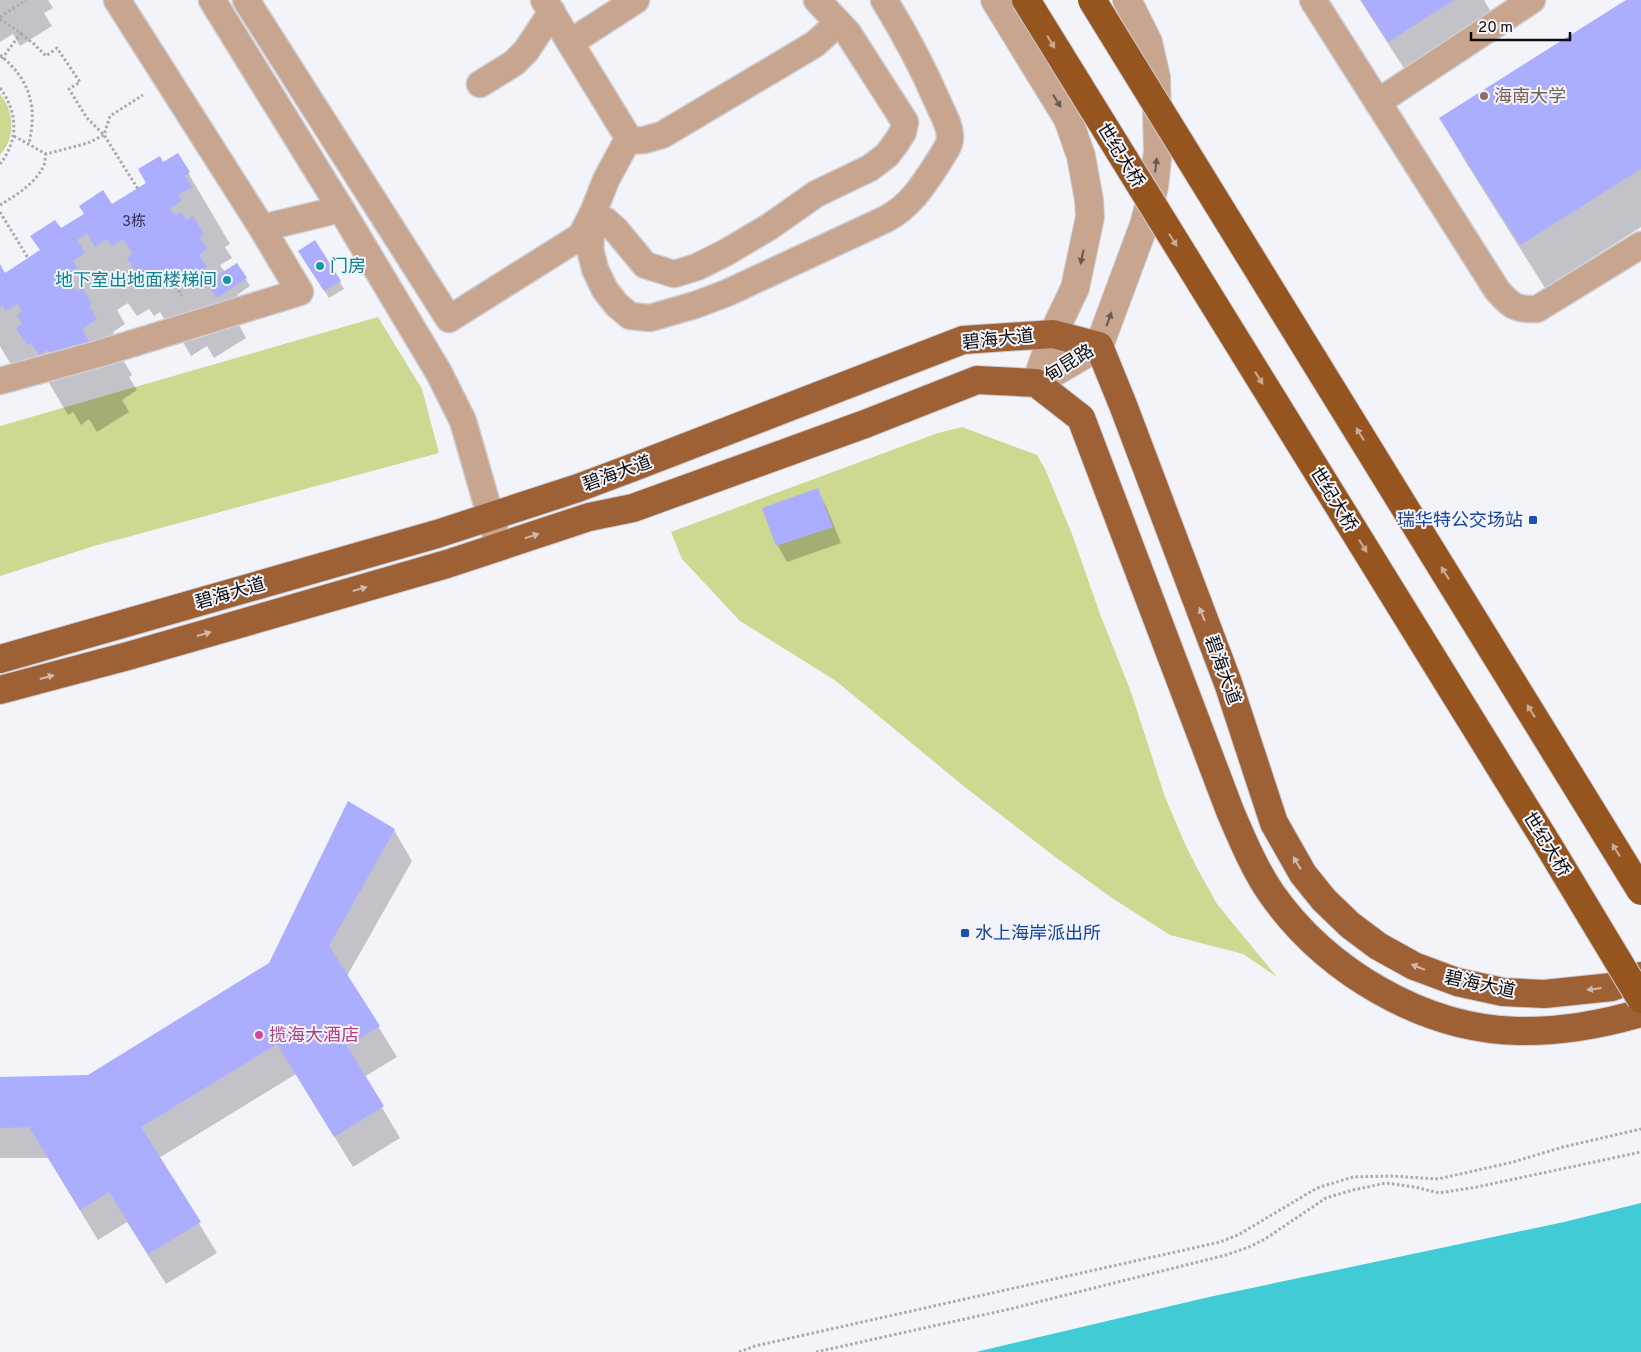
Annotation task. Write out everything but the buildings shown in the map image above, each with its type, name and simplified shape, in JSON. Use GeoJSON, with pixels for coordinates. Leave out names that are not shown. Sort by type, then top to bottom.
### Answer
{"type":"FeatureCollection","features":[{"type":"Feature","properties":{"kind":"highway","name":"世纪大桥"},"geometry":{"type":"LineString","coordinates":[[1026,0],[1550,848],[1641,999]]}},
{"type":"Feature","properties":{"kind":"highway"},"geometry":{"type":"LineString","coordinates":[[1092,0],[1641,891]]}},
{"type":"Feature","properties":{"kind":"main road","name":"碧海大道"},"geometry":{"type":"LineString","coordinates":[[0,659],[491,517],[634,468],[963,340],[1053,334],[1099,346],[1228,682],[1274,822],[1303,874],[1324,900],[1350,925],[1378,946],[1414,966],[1457,982],[1503,992],[1544,994],[1612,987],[1641,976]]}},
{"type":"Feature","properties":{"kind":"main road","name":"碧海大道"},"geometry":{"type":"LineString","coordinates":[[0,690],[128,656],[438,566],[588,517],[633,508],[865,424],[977,380],[1036,383]]}},
{"type":"Feature","properties":{"kind":"main road"},"geometry":{"type":"LineString","coordinates":[[1036,383],[1081,418],[1236,826],[1253,863],[1271,892],[1308,937],[1324,953],[1378,990],[1402,1003],[1459,1022],[1490,1029],[1516,1031],[1547,1030],[1612,1022],[1641,1013]]}},
{"type":"Feature","properties":{"kind":"street"},"geometry":{"type":"LineString","coordinates":[[0,381],[98,354],[300,292],[262,228],[117,0]]}},
{"type":"Feature","properties":{"kind":"street"},"geometry":{"type":"LineString","coordinates":[[212,0],[341,209],[439,373],[463,421],[499,546]]}},
{"type":"Feature","properties":{"kind":"street"},"geometry":{"type":"LineString","coordinates":[[246,0],[449,319],[581,236],[593,213],[606,180],[627,141],[623,127],[548,6]]}},
{"type":"Feature","properties":{"kind":"street"},"geometry":{"type":"LineString","coordinates":[[571,42],[636,0]]}},
{"type":"Feature","properties":{"kind":"street"},"geometry":{"type":"LineString","coordinates":[[593,213],[616,230],[645,265],[674,274],[697,267],[725,253],[769,227],[816,194],[858,175],[886,155],[903,132],[905,122],[848,33],[817,0]]}},
{"type":"Feature","properties":{"kind":"street"},"geometry":{"type":"LineString","coordinates":[[593,213],[590,249],[594,269],[605,290],[617,305],[630,316],[650,318],[672,313],[727,293],[897,213],[920,190],[947,148],[950,138],[948,127],[925,72],[884,0]]}},
{"type":"Feature","properties":{"kind":"street","name":"甸昆路"},"geometry":{"type":"LineString","coordinates":[[995,0],[1068,118],[1081,156],[1088,193],[1090,217],[1075,288],[1053,334],[1036,383]]}},
{"type":"Feature","properties":{"kind":"street","name":"甸昆路"},"geometry":{"type":"LineString","coordinates":[[1036,383],[1099,346],[1144,225],[1154,186],[1158,150],[1156,77],[1148,42],[1128,0]]}},
{"type":"Feature","properties":{"kind":"street"},"geometry":{"type":"LineString","coordinates":[[1313,0],[1497,290],[1509,304],[1521,310],[1537,309],[1641,245]]}},
{"type":"Feature","properties":{"kind":"street"},"geometry":{"type":"LineString","coordinates":[[1378,102],[1526,2]]}},
{"type":"Feature","properties":{"kind":"street"},"geometry":{"type":"LineString","coordinates":[[480,84],[514,63],[526,51],[548,6]]}},
{"type":"Feature","properties":{"kind":"street"},"geometry":{"type":"LineString","coordinates":[[627,141],[644,140],[662,135],[815,44],[838,23]]}},
{"type":"Feature","properties":{"kind":"street"},"geometry":{"type":"LineString","coordinates":[[262,228],[341,209]]}},
{"type":"Feature","properties":{"kind":"path"},"geometry":{"type":"LineString","coordinates":[[26,0],[21,1],[0,18],[34,44],[46,56],[57,48],[80,82],[69,89],[88,118],[104,135],[138,189]]}},
{"type":"Feature","properties":{"kind":"path"},"geometry":{"type":"LineString","coordinates":[[0,61],[1,56],[21,34]]}},
{"type":"Feature","properties":{"kind":"path"},"geometry":{"type":"LineString","coordinates":[[1,56],[20,77],[28,90],[34,116],[29,144]]}},
{"type":"Feature","properties":{"kind":"path"},"geometry":{"type":"LineString","coordinates":[[14,136],[46,154],[88,143],[104,135],[110,116],[168,80]]}},
{"type":"Feature","properties":{"kind":"path"},"geometry":{"type":"LineString","coordinates":[[0,88],[8,99],[14,117],[14,136],[7,154],[0,164]]}},
{"type":"Feature","properties":{"kind":"path"},"geometry":{"type":"LineString","coordinates":[[0,205],[19,194],[35,179],[43,168],[46,154]]}},
{"type":"Feature","properties":{"kind":"path"},"geometry":{"type":"LineString","coordinates":[[0,212],[28,258]]}},
{"type":"Feature","properties":{"kind":"path"},"geometry":{"type":"LineString","coordinates":[[739,1352],[755,1346],[1220,1242],[1238,1235],[1317,1188],[1353,1177],[1391,1176],[1438,1179],[1641,1129]]}},
{"type":"Feature","properties":{"kind":"path"},"geometry":{"type":"LineString","coordinates":[[816,1352],[1010,1309],[1226,1255],[1265,1239],[1326,1198],[1353,1190],[1386,1184],[1415,1187],[1439,1193],[1477,1187],[1641,1152]]}},
{"type":"Feature","properties":{"kind":"green space"},"geometry":{"type":"Polygon","coordinates":[[[0,94],[9,109],[12,126],[9,142],[0,155],[0,94]]]}},
{"type":"Feature","properties":{"kind":"green space"},"geometry":{"type":"Polygon","coordinates":[[[378,317],[422,389],[439,453],[94,546],[0,576],[0,426],[378,317]]]}},
{"type":"Feature","properties":{"kind":"green space"},"geometry":{"type":"Polygon","coordinates":[[[962,427],[1037,455],[1045,469],[1072,534],[1100,614],[1131,692],[1165,797],[1185,844],[1217,904],[1277,977],[1243,954],[1170,935],[1112,898],[966,788],[836,681],[740,621],[682,559],[671,532],[938,433],[962,427]]]}},
{"type":"Feature","properties":{"kind":"water"},"geometry":{"type":"Polygon","coordinates":[[[1641,1203],[1641,1352],[976,1352],[1209,1297],[1564,1222],[1641,1203]]]}},
{"type":"Feature","properties":{"kind":"place","name":"海南大学"},"geometry":{"type":"Point","coordinates":[1484,96]}},
{"type":"Feature","properties":{"kind":"place","name":"门房"},"geometry":{"type":"Point","coordinates":[320,266]}},
{"type":"Feature","properties":{"kind":"place","name":"地下室出地面楼梯间"},"geometry":{"type":"Point","coordinates":[227,280]}},
{"type":"Feature","properties":{"kind":"place","name":"瑞华特公交场站"},"geometry":{"type":"Point","coordinates":[1533,520]}},
{"type":"Feature","properties":{"kind":"place","name":"水上海岸派出所"},"geometry":{"type":"Point","coordinates":[965,933]}},
{"type":"Feature","properties":{"kind":"place","name":"揽海大酒店"},"geometry":{"type":"Point","coordinates":[259,1035]}}]}
